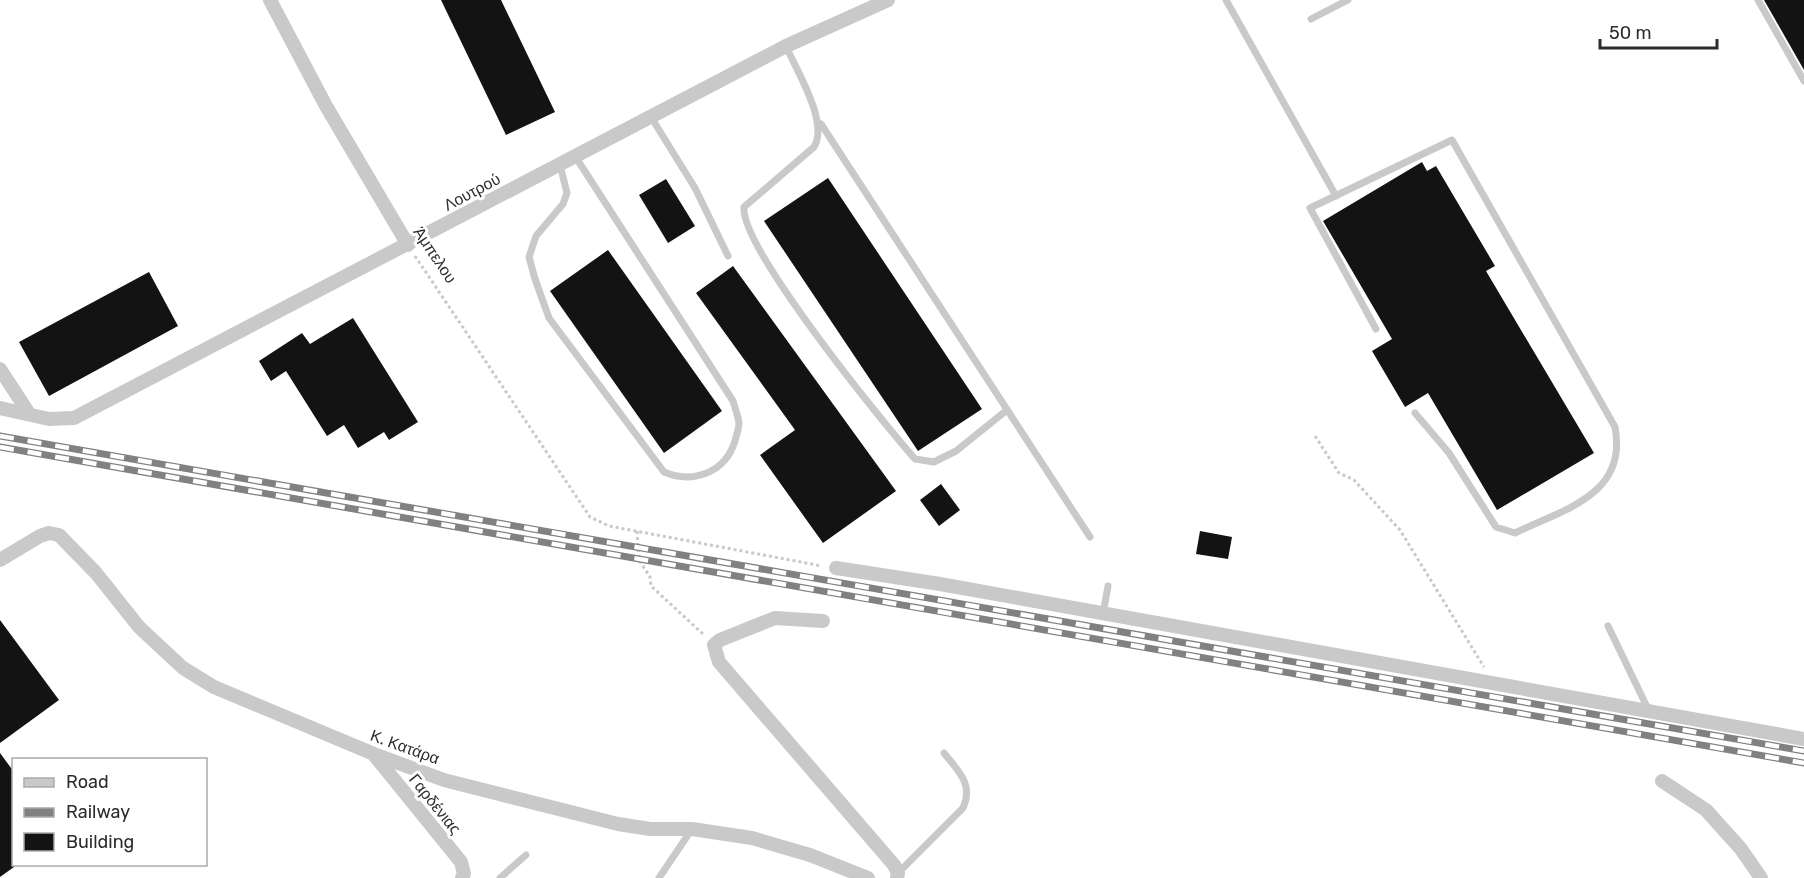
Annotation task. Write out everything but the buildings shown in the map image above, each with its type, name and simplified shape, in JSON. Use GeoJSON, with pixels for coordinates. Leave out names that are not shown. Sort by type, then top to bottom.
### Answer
{"type":"FeatureCollection","features":[{"type":"Feature","properties":{"kind":"street","name":"Άμπελου"},"geometry":{"type":"LineString","coordinates":[[270,0],[326,106],[408,245]]}},
{"type":"Feature","properties":{"kind":"street","name":"Λουτρού"},"geometry":{"type":"LineString","coordinates":[[28,412],[49,419],[74,418],[786,46],[888,0]]}},
{"type":"Feature","properties":{"kind":"street"},"geometry":{"type":"LineString","coordinates":[[0,369],[28,412]]}},
{"type":"Feature","properties":{"kind":"street"},"geometry":{"type":"LineString","coordinates":[[0,408],[28,412]]}},
{"type":"Feature","properties":{"kind":"street","name":"Κ. Κατάρα"},"geometry":{"type":"LineString","coordinates":[[0,560],[40,536],[49,533],[59,535],[96,573],[139,627],[183,668],[214,687],[374,754],[444,780],[592,818],[650,829],[692,829],[752,838],[810,855],[868,878]]}},
{"type":"Feature","properties":{"kind":"street"},"geometry":{"type":"LineString","coordinates":[[836,568],[940,584],[1648,709],[1804,739]]}},
{"type":"Feature","properties":{"kind":"street"},"geometry":{"type":"LineString","coordinates":[[823,621],[775,618],[736,632],[714,645],[719,662],[859,824],[898,875]]}},
{"type":"Feature","properties":{"kind":"street","name":"Γαρδένιας"},"geometry":{"type":"LineString","coordinates":[[374,754],[461,862],[464,874],[462,878]]}},
{"type":"Feature","properties":{"kind":"street"},"geometry":{"type":"LineString","coordinates":[[1662,781],[1706,810],[1741,849],[1761,878]]}},
{"type":"Feature","properties":{"kind":"lane"},"geometry":{"type":"LineString","coordinates":[[1226,0],[1336,196]]}},
{"type":"Feature","properties":{"kind":"lane"},"geometry":{"type":"LineString","coordinates":[[1311,19],[1348,0]]}},
{"type":"Feature","properties":{"kind":"lane"},"geometry":{"type":"LineString","coordinates":[[1758,0],[1804,81]]}},
{"type":"Feature","properties":{"kind":"lane"},"geometry":{"type":"LineString","coordinates":[[786,46],[819,122],[1090,537]]}},
{"type":"Feature","properties":{"kind":"lane"},"geometry":{"type":"LineString","coordinates":[[651,117],[694,188],[728,256]]}},
{"type":"Feature","properties":{"kind":"lane"},"geometry":{"type":"LineString","coordinates":[[819,122],[820,137],[814,147],[744,207],[743,218],[752,237],[793,302],[848,376],[915,459],[934,462],[956,451],[1008,410]]}},
{"type":"Feature","properties":{"kind":"lane"},"geometry":{"type":"LineString","coordinates":[[1376,329],[1310,208],[1452,140],[1615,426],[1618,450],[1616,462],[1605,482],[1588,498],[1515,533],[1506,532],[1496,527],[1487,516],[1459,466],[1415,413]]}},
{"type":"Feature","properties":{"kind":"lane"},"geometry":{"type":"LineString","coordinates":[[560,165],[567,193],[563,204],[536,236],[529,257],[549,318],[664,472],[678,478],[696,477],[713,471],[728,458],[739,425],[733,400],[575,156]]}},
{"type":"Feature","properties":{"kind":"lane"},"geometry":{"type":"LineString","coordinates":[[1103,614],[1108,586]]}},
{"type":"Feature","properties":{"kind":"lane"},"geometry":{"type":"LineString","coordinates":[[1608,626],[1648,709]]}},
{"type":"Feature","properties":{"kind":"lane"},"geometry":{"type":"LineString","coordinates":[[898,875],[963,808],[968,797],[967,783],[944,753]]}},
{"type":"Feature","properties":{"kind":"lane"},"geometry":{"type":"LineString","coordinates":[[659,878],[692,829]]}},
{"type":"Feature","properties":{"kind":"lane"},"geometry":{"type":"LineString","coordinates":[[500,878],[526,855]]}},
{"type":"Feature","properties":{"kind":"path","name":"Άμπελου"},"geometry":{"type":"LineString","coordinates":[[408,245],[590,517],[609,526],[637,531]]}},
{"type":"Feature","properties":{"kind":"path"},"geometry":{"type":"LineString","coordinates":[[1315,436],[1339,473],[1354,480],[1400,530],[1492,682]]}},
{"type":"Feature","properties":{"kind":"path"},"geometry":{"type":"LineString","coordinates":[[714,645],[651,586],[650,577],[639,560],[637,531],[836,568]]}},
{"type":"Feature","properties":{"kind":"railway"},"geometry":{"type":"LineString","coordinates":[[0,436],[1804,751]]}},
{"type":"Feature","properties":{"kind":"railway"},"geometry":{"type":"LineString","coordinates":[[0,447],[1804,763]]}}]}
